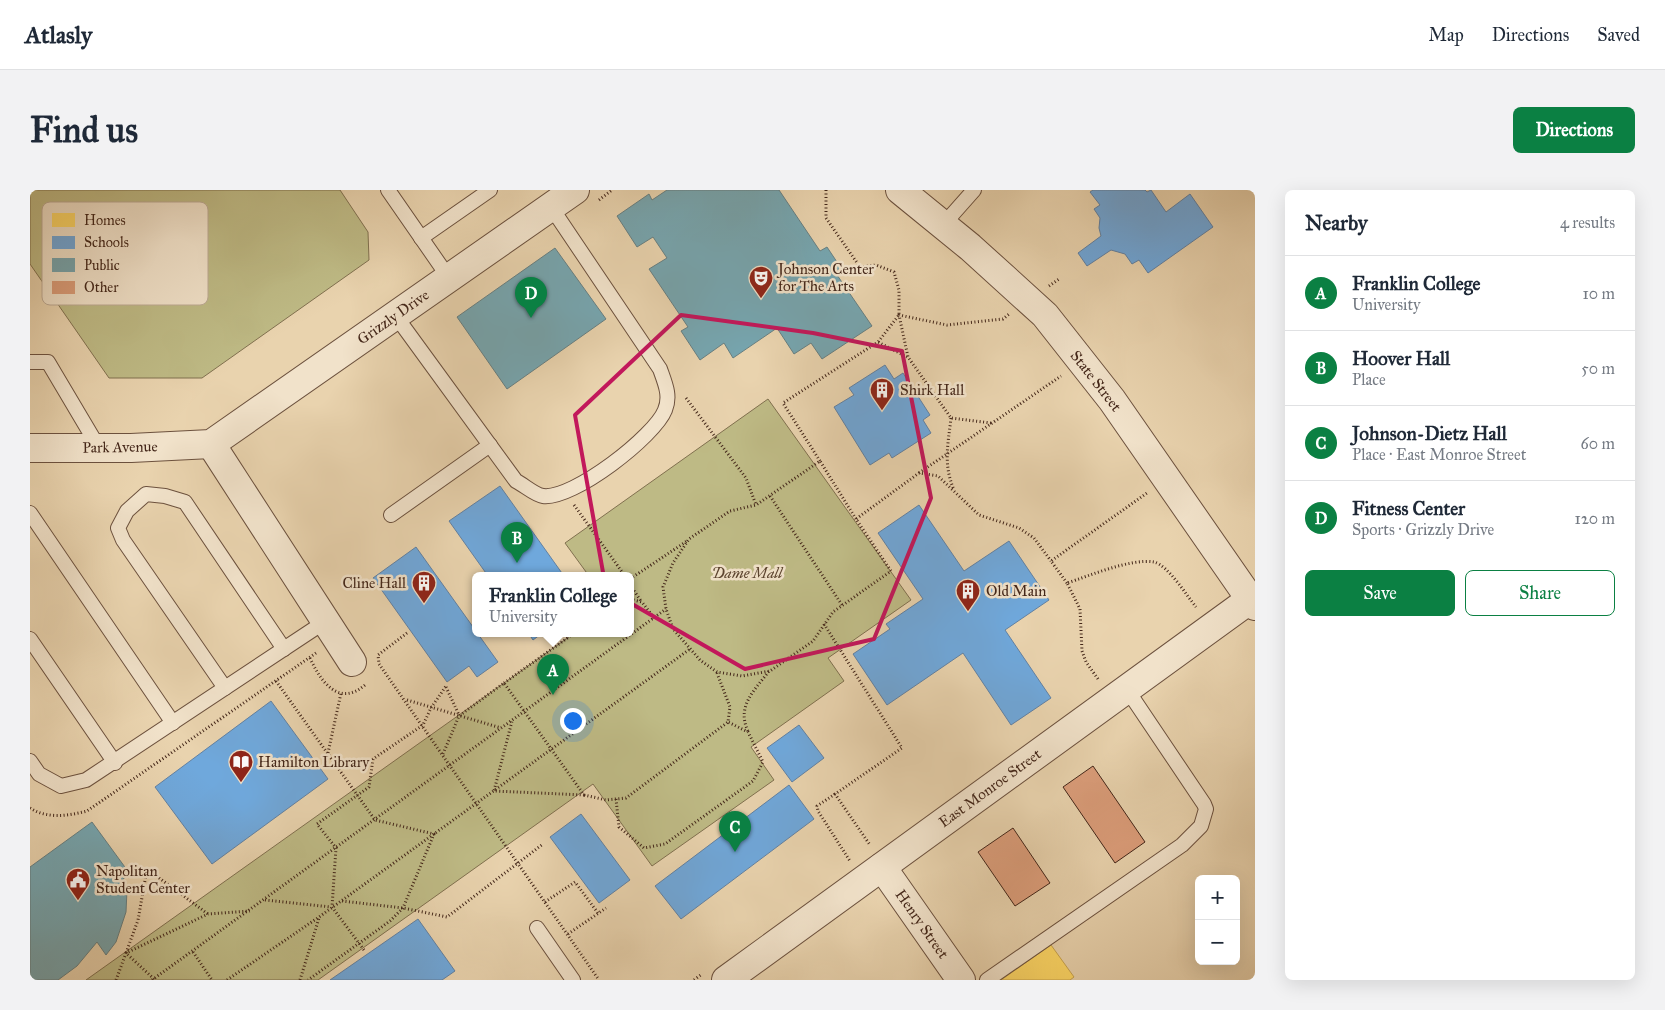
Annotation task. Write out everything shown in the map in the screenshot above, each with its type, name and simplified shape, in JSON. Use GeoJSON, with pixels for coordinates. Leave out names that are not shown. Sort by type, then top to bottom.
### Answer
{"type":"FeatureCollection","features":[{"type":"Feature","properties":{"kind":"street","name":"Grizzly Drive"},"geometry":{"type":"LineString","coordinates":[[211,444],[575,190]]}},
{"type":"Feature","properties":{"kind":"street","name":"State Street"},"geometry":{"type":"LineString","coordinates":[[900,190],[943,225],[1045,315],[1082,362],[1254,600]]}},
{"type":"Feature","properties":{"kind":"street","name":"Park Avenue"},"geometry":{"type":"LineString","coordinates":[[30,448],[98,448],[211,444]]}},
{"type":"Feature","properties":{"kind":"street"},"geometry":{"type":"LineString","coordinates":[[211,444],[352,662]]}},
{"type":"Feature","properties":{"kind":"street","name":"East Monroe Street"},"geometry":{"type":"LineString","coordinates":[[726,980],[877,858],[1114,686],[1254,600]]}},
{"type":"Feature","properties":{"kind":"street","name":"Henry Street"},"geometry":{"type":"LineString","coordinates":[[877,858],[961,980]]}},
{"type":"Feature","properties":{"kind":"lane"},"geometry":{"type":"LineString","coordinates":[[388,190],[449,278]]}},
{"type":"Feature","properties":{"kind":"lane"},"geometry":{"type":"LineString","coordinates":[[943,225],[974,190]]}},
{"type":"Feature","properties":{"kind":"lane"},"geometry":{"type":"LineString","coordinates":[[421,238],[482,192]]}},
{"type":"Feature","properties":{"kind":"lane"},"geometry":{"type":"LineString","coordinates":[[395,315],[516,481],[543,496],[569,492],[602,472],[656,424],[665,411],[668,396],[662,374],[551,207]]}},
{"type":"Feature","properties":{"kind":"lane"},"geometry":{"type":"LineString","coordinates":[[30,362],[48,362],[98,448]]}},
{"type":"Feature","properties":{"kind":"lane"},"geometry":{"type":"LineString","coordinates":[[391,515],[490,445]]}},
{"type":"Feature","properties":{"kind":"lane"},"geometry":{"type":"LineString","coordinates":[[225,688],[123,540],[118,528],[127,511],[146,494],[165,496],[185,502],[284,648]]}},
{"type":"Feature","properties":{"kind":"lane"},"geometry":{"type":"LineString","coordinates":[[30,513],[173,723]]}},
{"type":"Feature","properties":{"kind":"lane"},"geometry":{"type":"LineString","coordinates":[[30,761],[39,774],[61,786],[86,780],[284,648],[332,630]]}},
{"type":"Feature","properties":{"kind":"lane"},"geometry":{"type":"LineString","coordinates":[[30,639],[115,762]]}},
{"type":"Feature","properties":{"kind":"lane"},"geometry":{"type":"LineString","coordinates":[[987,980],[1162,861],[1201,826],[1205,816],[1204,804],[1114,686]]}},
{"type":"Feature","properties":{"kind":"lane"},"geometry":{"type":"LineString","coordinates":[[537,928],[573,980]]}},
{"type":"Feature","properties":{"kind":"path"},"geometry":{"type":"LineString","coordinates":[[826,190],[826,218],[860,267],[876,265],[894,272],[900,290],[899,316],[908,357],[951,418],[946,454],[947,473],[955,492]]}},
{"type":"Feature","properties":{"kind":"path"},"geometry":{"type":"LineString","coordinates":[[899,316],[947,325],[1003,318],[1058,279]]}},
{"type":"Feature","properties":{"kind":"path"},"geometry":{"type":"LineString","coordinates":[[616,799],[619,828],[644,848],[665,844],[753,781],[763,762],[742,720],[748,699],[770,671],[813,642],[832,612],[891,571],[783,403],[878,342],[899,316]]}},
{"type":"Feature","properties":{"kind":"path"},"geometry":{"type":"LineString","coordinates":[[878,342],[908,357]]}},
{"type":"Feature","properties":{"kind":"path"},"geometry":{"type":"LineString","coordinates":[[856,518],[946,454],[1082,362]]}},
{"type":"Feature","properties":{"kind":"path"},"geometry":{"type":"LineString","coordinates":[[662,374],[683,394],[746,478],[756,505]]}},
{"type":"Feature","properties":{"kind":"path"},"geometry":{"type":"LineString","coordinates":[[951,418],[992,424]]}},
{"type":"Feature","properties":{"kind":"path"},"geometry":{"type":"LineString","coordinates":[[634,576],[730,511],[756,505],[820,461]]}},
{"type":"Feature","properties":{"kind":"path"},"geometry":{"type":"LineString","coordinates":[[919,473],[938,476],[979,515],[1019,528],[1034,538],[1067,583],[1080,609],[1082,651],[1086,662],[1114,686]]}},
{"type":"Feature","properties":{"kind":"path"},"geometry":{"type":"LineString","coordinates":[[1051,561],[1167,479]]}},
{"type":"Feature","properties":{"kind":"path"},"geometry":{"type":"LineString","coordinates":[[770,496],[842,605]]}},
{"type":"Feature","properties":{"kind":"path"},"geometry":{"type":"LineString","coordinates":[[573,503],[622,572]]}},
{"type":"Feature","properties":{"kind":"path"},"geometry":{"type":"LineString","coordinates":[[494,791],[584,795],[606,800],[626,798],[728,722],[730,707],[716,672],[690,649],[673,629],[666,609],[664,587],[673,563],[690,539]]}},
{"type":"Feature","properties":{"kind":"path"},"geometry":{"type":"LineString","coordinates":[[1067,583],[1131,564],[1155,562],[1170,573],[1201,613]]}},
{"type":"Feature","properties":{"kind":"path"},"geometry":{"type":"LineString","coordinates":[[634,591],[654,618]]}},
{"type":"Feature","properties":{"kind":"path"},"geometry":{"type":"LineString","coordinates":[[634,600],[642,602]]}},
{"type":"Feature","properties":{"kind":"path"},"geometry":{"type":"LineString","coordinates":[[634,633],[666,609]]}},
{"type":"Feature","properties":{"kind":"path"},"geometry":{"type":"LineString","coordinates":[[824,624],[902,748],[817,806],[818,811],[851,863]]}},
{"type":"Feature","properties":{"kind":"path"},"geometry":{"type":"LineString","coordinates":[[30,808],[52,816],[64,816],[87,811],[276,681],[332,630]]}},
{"type":"Feature","properties":{"kind":"path"},"geometry":{"type":"LineString","coordinates":[[407,634],[378,655],[379,664],[406,700],[599,980]]}},
{"type":"Feature","properties":{"kind":"path"},"geometry":{"type":"LineString","coordinates":[[443,754],[459,716],[569,637]]}},
{"type":"Feature","properties":{"kind":"path"},"geometry":{"type":"LineString","coordinates":[[126,953],[153,980],[628,637]]}},
{"type":"Feature","properties":{"kind":"path"},"geometry":{"type":"LineString","coordinates":[[227,980],[342,901],[690,649]]}},
{"type":"Feature","properties":{"kind":"path"},"geometry":{"type":"LineString","coordinates":[[716,672],[742,676],[770,671]]}},
{"type":"Feature","properties":{"kind":"path"},"geometry":{"type":"LineString","coordinates":[[276,681],[375,820],[434,834]]}},
{"type":"Feature","properties":{"kind":"path"},"geometry":{"type":"LineString","coordinates":[[504,683],[523,713],[584,795]]}},
{"type":"Feature","properties":{"kind":"path"},"geometry":{"type":"LineString","coordinates":[[364,950],[332,907],[336,848],[317,824],[369,788],[373,759],[423,725],[431,708],[446,686],[459,716]]}},
{"type":"Feature","properties":{"kind":"path"},"geometry":{"type":"LineString","coordinates":[[328,754],[341,693]]}},
{"type":"Feature","properties":{"kind":"path"},"geometry":{"type":"LineString","coordinates":[[406,700],[502,728]]}},
{"type":"Feature","properties":{"kind":"path"},"geometry":{"type":"LineString","coordinates":[[494,791],[512,720]]}},
{"type":"Feature","properties":{"kind":"path"},"geometry":{"type":"LineString","coordinates":[[728,722],[748,732]]}},
{"type":"Feature","properties":{"kind":"path"},"geometry":{"type":"LineString","coordinates":[[835,794],[877,858]]}},
{"type":"Feature","properties":{"kind":"path"},"geometry":{"type":"LineString","coordinates":[[308,980],[390,921],[403,908],[434,834]]}},
{"type":"Feature","properties":{"kind":"path"},"geometry":{"type":"LineString","coordinates":[[342,901],[403,908],[447,917],[543,844]]}},
{"type":"Feature","properties":{"kind":"path"},"geometry":{"type":"LineString","coordinates":[[116,980],[138,920],[147,869],[208,914]]}},
{"type":"Feature","properties":{"kind":"path"},"geometry":{"type":"LineString","coordinates":[[545,902],[575,882],[598,913]]}},
{"type":"Feature","properties":{"kind":"path"},"geometry":{"type":"LineString","coordinates":[[265,900],[332,907]]}},
{"type":"Feature","properties":{"kind":"path"},"geometry":{"type":"LineString","coordinates":[[568,934],[606,908]]}},
{"type":"Feature","properties":{"kind":"path"},"geometry":{"type":"LineString","coordinates":[[126,953],[208,914],[250,911]]}},
{"type":"Feature","properties":{"kind":"path"},"geometry":{"type":"LineString","coordinates":[[300,980],[319,917]]}},
{"type":"Feature","properties":{"kind":"path"},"geometry":{"type":"LineString","coordinates":[[192,952],[212,980]]}},
{"type":"Feature","properties":{"kind":"highlighted area"},"geometry":{"type":"Polygon","coordinates":[[[681,315],[813,333],[902,351],[931,498],[874,639],[745,669],[606,589],[575,415],[681,315]]]}},
{"type":"Feature","properties":{"kind":"green space"},"geometry":{"type":"Polygon","coordinates":[[[30,190],[340,190],[368,232],[369,260],[202,378],[109,378],[58,305],[208,305],[208,202],[42,202],[42,281],[30,264],[30,190]]]}},
{"type":"Feature","properties":{"kind":"green space","name":"Dame Mall"},"geometry":{"type":"Polygon","coordinates":[[[768,399],[911,600],[828,658],[844,681],[751,747],[774,780],[652,866],[593,784],[318,980],[86,980],[569,637],[634,637],[634,572],[586,572],[565,543],[768,399]]]}},
{"type":"Feature","properties":{"kind":"building: Homes"},"geometry":{"type":"Polygon","coordinates":[[[1051,945],[1074,977],[1070,980],[1001,980],[1051,945]]]}},
{"type":"Feature","properties":{"kind":"building: Schools"},"geometry":{"type":"Polygon","coordinates":[[[1093,190],[1145,190],[1147,192],[1151,190],[1166,212],[1190,194],[1213,227],[1148,273],[1139,260],[1132,264],[1125,254],[1111,250],[1087,266],[1078,253],[1101,236],[1099,228],[1100,218],[1094,209],[1100,205],[1090,192],[1093,190]]]}},
{"type":"Feature","properties":{"kind":"building: Schools","name":"Shirk Hall"},"geometry":{"type":"Polygon","coordinates":[[[885,365],[894,379],[903,373],[930,415],[923,420],[931,433],[892,458],[889,453],[870,465],[834,407],[854,395],[849,388],[885,365]]]}},
{"type":"Feature","properties":{"kind":"building: Schools"},"geometry":{"type":"Polygon","coordinates":[[[500,486],[561,572],[485,572],[449,521],[500,486]]]}},
{"type":"Feature","properties":{"kind":"building: Schools","name":"Old Main"},"geometry":{"type":"Polygon","coordinates":[[[919,505],[964,571],[1009,541],[1049,600],[1005,630],[1051,698],[1011,725],[963,653],[887,705],[853,654],[890,629],[886,624],[923,599],[878,533],[919,505]]]}},
{"type":"Feature","properties":{"kind":"building: Schools","name":"Cline Hall"},"geometry":{"type":"Polygon","coordinates":[[[416,547],[472,626],[472,637],[480,637],[498,662],[477,677],[469,666],[447,682],[373,578],[416,547]]]}},
{"type":"Feature","properties":{"kind":"building: Schools","name":"Hamilton Library"},"geometry":{"type":"Polygon","coordinates":[[[271,701],[328,779],[212,864],[155,787],[271,701]]]}},
{"type":"Feature","properties":{"kind":"building: Schools"},"geometry":{"type":"Polygon","coordinates":[[[799,725],[824,758],[792,782],[767,748],[799,725]]]}},
{"type":"Feature","properties":{"kind":"building: Schools"},"geometry":{"type":"Polygon","coordinates":[[[789,785],[814,819],[681,919],[655,886],[789,785]]]}},
{"type":"Feature","properties":{"kind":"building: Schools"},"geometry":{"type":"Polygon","coordinates":[[[581,814],[630,880],[599,903],[550,837],[581,814]]]}},
{"type":"Feature","properties":{"kind":"building: Schools"},"geometry":{"type":"Polygon","coordinates":[[[418,919],[455,971],[442,980],[330,980],[418,919]]]}},
{"type":"Feature","properties":{"kind":"building: Public","name":"Johnson Center for The Arts"},"geometry":{"type":"Polygon","coordinates":[[[667,190],[779,190],[820,251],[827,247],[841,268],[835,272],[872,326],[822,359],[811,343],[794,354],[777,328],[733,358],[724,343],[700,360],[681,331],[688,327],[649,269],[667,258],[653,237],[637,247],[617,216],[649,194],[652,200],[667,190]]]}},
{"type":"Feature","properties":{"kind":"building: Public"},"geometry":{"type":"Polygon","coordinates":[[[555,248],[606,319],[507,389],[457,317],[555,248]]]}},
{"type":"Feature","properties":{"kind":"building: Public","name":"Napolitan Student Center"},"geometry":{"type":"Polygon","coordinates":[[[92,822],[130,874],[123,879],[127,890],[126,912],[116,942],[106,955],[97,942],[77,966],[58,980],[30,980],[30,867],[92,822]]]}},
{"type":"Feature","properties":{"kind":"building: Other"},"geometry":{"type":"Polygon","coordinates":[[[1093,766],[1145,842],[1115,863],[1063,787],[1093,766]]]}},
{"type":"Feature","properties":{"kind":"building: Other"},"geometry":{"type":"Polygon","coordinates":[[[1013,828],[1050,883],[1015,906],[978,852],[1013,828]]]}},
{"type":"Feature","properties":{"kind":"place","name":"Johnson Center for The Arts"},"geometry":{"type":"Point","coordinates":[761,299]}},
{"type":"Feature","properties":{"kind":"place","name":"Fitness Center"},"geometry":{"type":"Point","coordinates":[531,318]}},
{"type":"Feature","properties":{"kind":"place","name":"Shirk Hall"},"geometry":{"type":"Point","coordinates":[882,411]}},
{"type":"Feature","properties":{"kind":"place","name":"Hoover Hall"},"geometry":{"type":"Point","coordinates":[517,563]}},
{"type":"Feature","properties":{"kind":"place","name":"Cline Hall"},"geometry":{"type":"Point","coordinates":[424,604]}},
{"type":"Feature","properties":{"kind":"place","name":"Old Main"},"geometry":{"type":"Point","coordinates":[968,612]}},
{"type":"Feature","properties":{"kind":"place","name":"Franklin College"},"geometry":{"type":"Point","coordinates":[553,695]}},
{"type":"Feature","properties":{"kind":"place","name":"Hamilton Library"},"geometry":{"type":"Point","coordinates":[241,783]}},
{"type":"Feature","properties":{"kind":"place","name":"Johnson-Dietz Hall"},"geometry":{"type":"Point","coordinates":[735,852]}},
{"type":"Feature","properties":{"kind":"place","name":"Napolitan Student Center"},"geometry":{"type":"Point","coordinates":[78,901]}}]}
